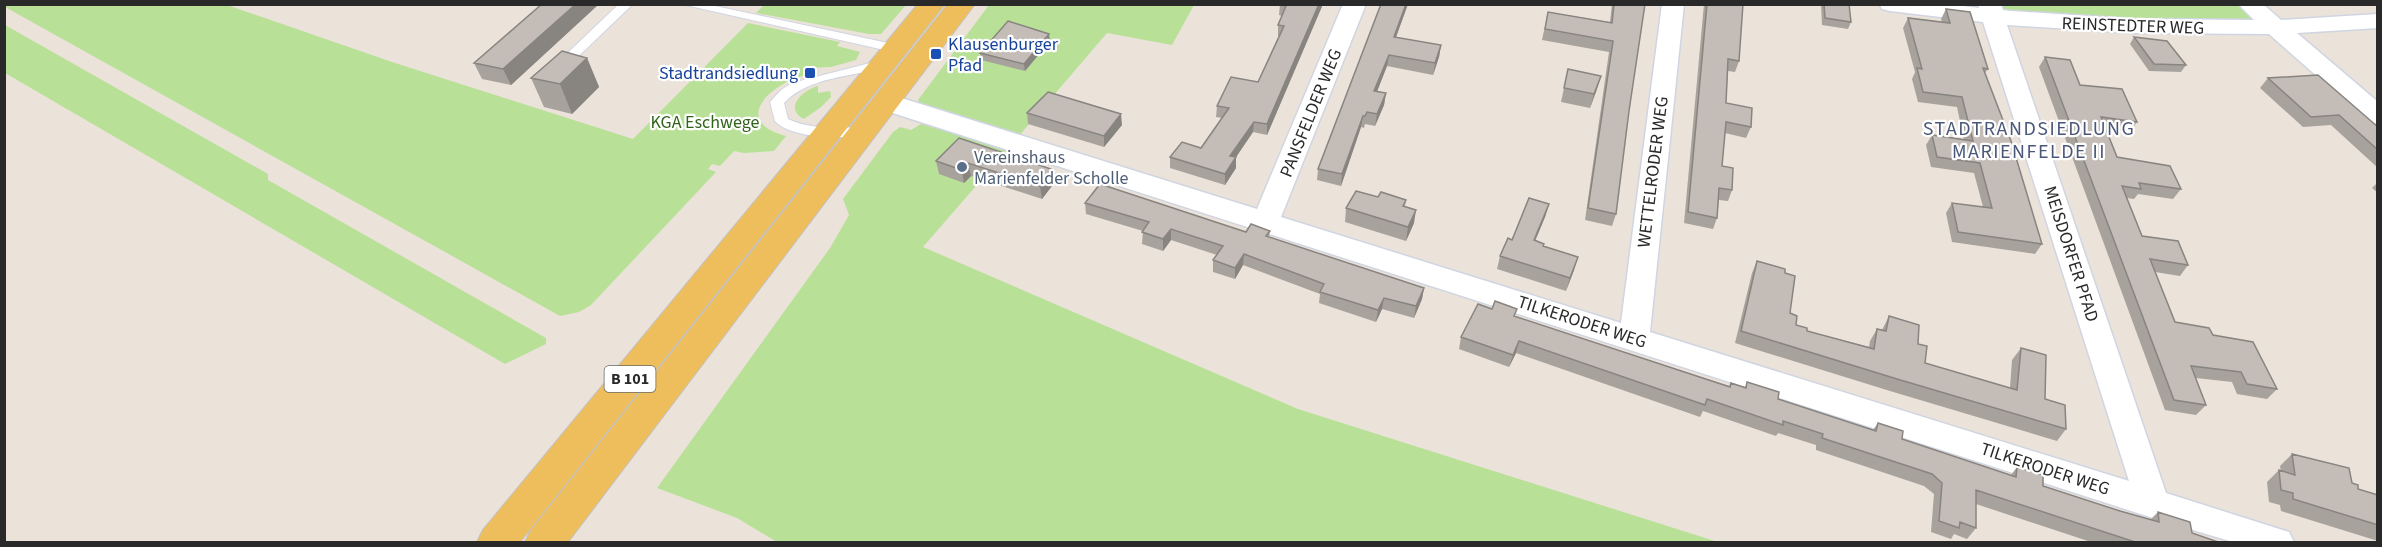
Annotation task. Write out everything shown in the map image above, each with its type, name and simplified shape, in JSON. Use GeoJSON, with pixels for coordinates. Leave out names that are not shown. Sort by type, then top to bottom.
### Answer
{"type":"FeatureCollection","features":[{"type":"Feature","properties":{"kind":"main road","name":"B 101"},"geometry":{"type":"LineString","coordinates":[[497,543],[778,219],[863,131],[872,99],[932,4]]}},
{"type":"Feature","properties":{"kind":"main road","name":"B 101"},"geometry":{"type":"LineString","coordinates":[[545,543],[778,219],[828,133],[872,99],[901,56],[962,4]]}},
{"type":"Feature","properties":{"kind":"street","name":"PANSFELDER WEG"},"geometry":{"type":"LineString","coordinates":[[1266,221],[1355,4]]}},
{"type":"Feature","properties":{"kind":"street","name":"WETTELRODER WEG"},"geometry":{"type":"LineString","coordinates":[[1634,339],[1673,4]]}},
{"type":"Feature","properties":{"kind":"street","name":"REINSTEDTER WEG"},"geometry":{"type":"LineString","coordinates":[[1890,4],[1991,11],[2142,27],[2276,28],[2378,21]]}},
{"type":"Feature","properties":{"kind":"street"},"geometry":{"type":"LineString","coordinates":[[2249,4],[2378,116]]}},
{"type":"Feature","properties":{"kind":"street","name":"MEISDORFER PFAD"},"geometry":{"type":"LineString","coordinates":[[1991,11],[2153,504]]}},
{"type":"Feature","properties":{"kind":"street","name":"TILKERODER WEG"},"geometry":{"type":"LineString","coordinates":[[872,99],[1266,221],[2277,543]]}},
{"type":"Feature","properties":{"kind":"lane"},"geometry":{"type":"LineString","coordinates":[[557,70],[627,4]]}},
{"type":"Feature","properties":{"kind":"lane"},"geometry":{"type":"LineString","coordinates":[[687,4],[901,56]]}},
{"type":"Feature","properties":{"kind":"lane"},"geometry":{"type":"LineString","coordinates":[[863,131],[828,133],[802,130],[782,122],[777,102],[784,92],[798,84],[863,71],[901,56]]}},
{"type":"Feature","properties":{"kind":"green space","name":"KGA Eschwege"},"geometry":{"type":"Polygon","coordinates":[[[5,4],[227,5],[392,62],[633,139],[748,23],[840,42],[837,46],[860,52],[856,60],[831,67],[807,68],[807,75],[781,85],[770,93],[762,102],[758,112],[760,121],[769,129],[786,136],[774,151],[744,153],[734,151],[720,166],[712,164],[708,169],[716,172],[591,305],[579,312],[560,316],[5,7],[5,4]]]}},
{"type":"Feature","properties":{"kind":"green space"},"geometry":{"type":"Polygon","coordinates":[[[2242,4],[2253,14],[2248,23],[2184,24],[2013,14],[1997,5],[2242,4]]]}},
{"type":"Feature","properties":{"kind":"green space"},"geometry":{"type":"Polygon","coordinates":[[[764,5],[906,5],[881,34],[869,34],[756,13],[764,5]]]}},
{"type":"Feature","properties":{"kind":"green space"},"geometry":{"type":"Polygon","coordinates":[[[989,5],[1194,5],[1172,45],[1107,33],[1018,137],[921,107],[918,100],[989,5]]]}},
{"type":"Feature","properties":{"kind":"green space"},"geometry":{"type":"Polygon","coordinates":[[[5,25],[268,174],[268,180],[546,338],[546,344],[505,364],[5,73],[5,25]]]}},
{"type":"Feature","properties":{"kind":"green space"},"geometry":{"type":"Polygon","coordinates":[[[818,86],[818,93],[830,91],[831,97],[804,119],[798,115],[795,105],[801,95],[818,86]]]}},
{"type":"Feature","properties":{"kind":"green space"},"geometry":{"type":"Polygon","coordinates":[[[921,124],[1008,149],[923,247],[1298,409],[1718,542],[777,542],[737,518],[657,488],[830,248],[849,215],[843,199],[893,132],[900,127],[911,130],[921,124]]]}},
{"type":"Feature","properties":{"kind":"building"},"geometry":{"type":"Polygon","coordinates":[[[542,4],[576,4],[503,69],[474,63],[542,4]]]}},
{"type":"Feature","properties":{"kind":"building"},"geometry":{"type":"Polygon","coordinates":[[[1280,4],[1319,4],[1267,124],[1254,122],[1230,156],[1236,157],[1225,174],[1170,157],[1182,142],[1201,148],[1229,108],[1217,106],[1231,77],[1258,82],[1284,26],[1278,25],[1286,6],[1280,4]]]}},
{"type":"Feature","properties":{"kind":"building"},"geometry":{"type":"Polygon","coordinates":[[[1381,4],[1406,4],[1394,37],[1441,45],[1435,63],[1389,55],[1374,91],[1386,93],[1377,114],[1367,112],[1363,116],[1342,174],[1318,169],[1381,4]]]}},
{"type":"Feature","properties":{"kind":"building"},"geometry":{"type":"Polygon","coordinates":[[[1614,4],[1645,4],[1616,214],[1588,208],[1613,41],[1545,29],[1548,12],[1612,23],[1614,4]]]}},
{"type":"Feature","properties":{"kind":"building"},"geometry":{"type":"Polygon","coordinates":[[[1707,4],[1743,4],[1739,61],[1728,59],[1726,103],[1752,108],[1751,127],[1726,122],[1722,166],[1733,168],[1732,190],[1719,188],[1717,218],[1688,212],[1707,4]]]}},
{"type":"Feature","properties":{"kind":"building"},"geometry":{"type":"Polygon","coordinates":[[[1824,4],[1849,4],[1851,22],[1825,18],[1824,4]]]}},
{"type":"Feature","properties":{"kind":"building"},"geometry":{"type":"Polygon","coordinates":[[[1946,9],[1970,12],[1988,69],[1983,68],[2011,141],[2042,244],[1958,232],[1952,203],[1992,208],[1980,163],[1937,157],[1932,135],[1973,141],[1962,97],[1923,92],[1917,68],[1922,69],[1908,18],[1950,23],[1946,9]]]}},
{"type":"Feature","properties":{"kind":"building"},"geometry":{"type":"Polygon","coordinates":[[[1008,21],[1049,34],[1024,64],[980,53],[1008,21]]]}},
{"type":"Feature","properties":{"kind":"building"},"geometry":{"type":"Polygon","coordinates":[[[2134,37],[2167,41],[2186,65],[2154,64],[2134,37]]]}},
{"type":"Feature","properties":{"kind":"building"},"geometry":{"type":"Polygon","coordinates":[[[562,51],[587,58],[560,84],[531,78],[562,51]]]}},
{"type":"Feature","properties":{"kind":"building"},"geometry":{"type":"Polygon","coordinates":[[[2045,57],[2070,60],[2080,85],[2122,89],[2137,122],[2101,117],[2117,157],[2170,166],[2181,189],[2139,183],[2141,189],[2122,186],[2142,236],[2178,241],[2188,265],[2150,259],[2175,322],[2209,328],[2213,335],[2253,342],[2277,389],[2247,384],[2241,372],[2191,366],[2206,405],[2174,400],[2045,57]]]}},
{"type":"Feature","properties":{"kind":"building"},"geometry":{"type":"Polygon","coordinates":[[[1568,69],[1601,76],[1594,94],[1564,88],[1568,69]]]}},
{"type":"Feature","properties":{"kind":"building"},"geometry":{"type":"Polygon","coordinates":[[[2318,75],[2378,127],[2378,150],[2339,115],[2311,117],[2268,78],[2318,75]]]}},
{"type":"Feature","properties":{"kind":"building"},"geometry":{"type":"Polygon","coordinates":[[[1048,92],[1121,114],[1104,136],[1027,113],[1048,92]]]}},
{"type":"Feature","properties":{"kind":"building"},"geometry":{"type":"Polygon","coordinates":[[[959,138],[1054,170],[1040,186],[968,163],[962,170],[936,161],[959,138]]]}},
{"type":"Feature","properties":{"kind":"building"},"geometry":{"type":"Polygon","coordinates":[[[1100,184],[1246,232],[1251,224],[1270,231],[1266,236],[1424,288],[1416,306],[1384,298],[1378,310],[1320,292],[1324,284],[1244,254],[1235,268],[1213,260],[1223,246],[1171,229],[1163,239],[1142,232],[1149,222],[1085,203],[1100,184]]]}},
{"type":"Feature","properties":{"kind":"building"},"geometry":{"type":"Polygon","coordinates":[[[1356,191],[1378,197],[1381,192],[1406,200],[1403,206],[1416,210],[1408,227],[1346,208],[1356,191]]]}},
{"type":"Feature","properties":{"kind":"building"},"geometry":{"type":"Polygon","coordinates":[[[1529,198],[1549,204],[1534,240],[1544,244],[1543,246],[1578,257],[1570,278],[1500,256],[1508,238],[1512,240],[1529,198]]]}},
{"type":"Feature","properties":{"kind":"building"},"geometry":{"type":"Polygon","coordinates":[[[1757,261],[1785,269],[1785,273],[1795,276],[1790,313],[1797,316],[1796,325],[1807,328],[1807,331],[1874,349],[1877,329],[1886,331],[1889,316],[1919,325],[1918,344],[1927,346],[1925,363],[2017,390],[2021,348],[2046,355],[2045,399],[2065,405],[2066,429],[1741,331],[1757,261]]]}},
{"type":"Feature","properties":{"kind":"building"},"geometry":{"type":"Polygon","coordinates":[[[1495,301],[1517,309],[1514,316],[1730,387],[1731,383],[1746,388],[1747,382],[1779,392],[1778,399],[1876,431],[1878,423],[1903,431],[1902,439],[2016,477],[2017,467],[2043,475],[2043,486],[2120,511],[2159,522],[2158,512],[2190,522],[2192,533],[2221,543],[2138,543],[1976,490],[1976,528],[1960,522],[1959,528],[1939,521],[1942,483],[1932,474],[1822,438],[1823,434],[1783,421],[1783,425],[1707,399],[1705,405],[1519,341],[1513,355],[1461,337],[1478,304],[1492,309],[1495,301]]]}},
{"type":"Feature","properties":{"kind":"building"},"geometry":{"type":"Polygon","coordinates":[[[2292,454],[2349,468],[2352,483],[2358,485],[2358,489],[2378,495],[2378,525],[2293,499],[2293,493],[2281,490],[2279,470],[2295,475],[2292,454]]]}},
{"type":"Feature","properties":{"kind":"place","name":"Klausenburger Pfad"},"geometry":{"type":"Point","coordinates":[936,54]}},
{"type":"Feature","properties":{"kind":"place","name":"Stadtrandsiedlung"},"geometry":{"type":"Point","coordinates":[810,73]}},
{"type":"Feature","properties":{"kind":"place","name":"Vereinshaus Marienfelder Scholle"},"geometry":{"type":"Point","coordinates":[962,167]}},
{"type":"Feature","properties":{"kind":"district","name":"STADTRANDSIEDLUNG MARIENFELDE II"},"geometry":{"type":"Point","coordinates":[2029,140]}}]}
